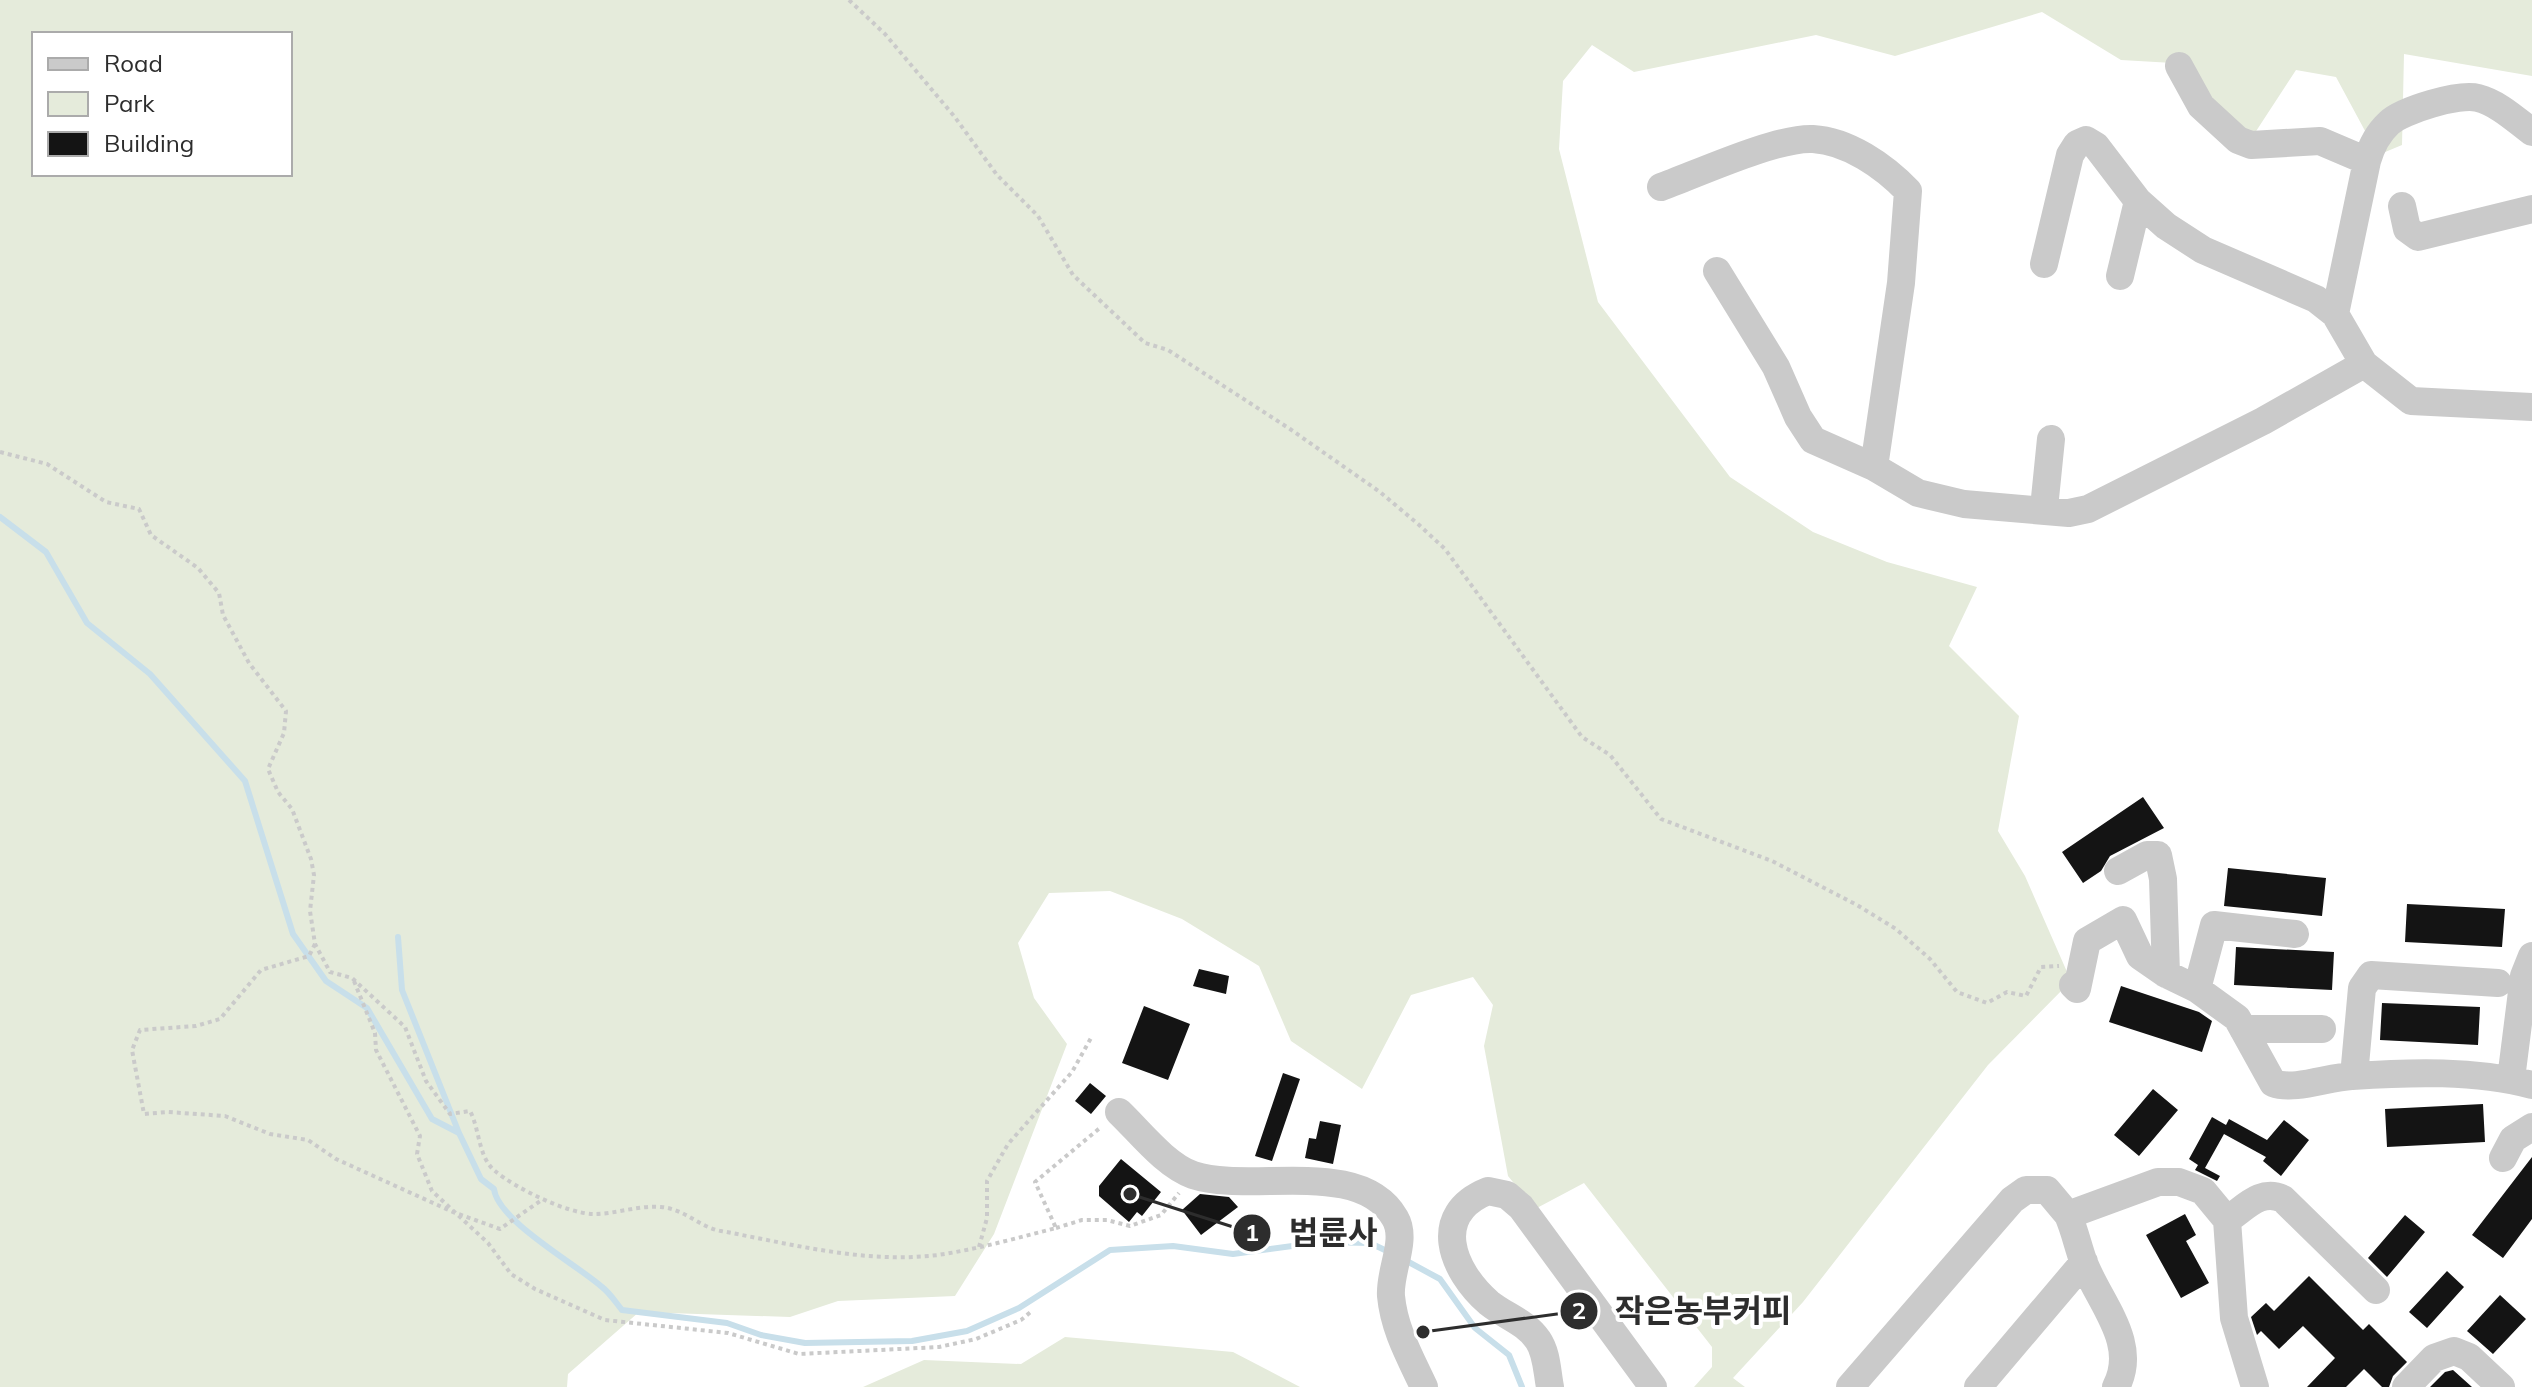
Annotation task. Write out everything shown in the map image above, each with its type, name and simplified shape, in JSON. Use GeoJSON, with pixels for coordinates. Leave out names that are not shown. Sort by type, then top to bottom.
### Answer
{"type":"FeatureCollection","features":[{"type":"Feature","properties":{"kind":"street"},"geometry":{"type":"LineString","coordinates":[[2179,66],[2201,106],[2238,140],[2251,145],[2320,141],[2367,161]]}},
{"type":"Feature","properties":{"kind":"street"},"geometry":{"type":"LineString","coordinates":[[2335,314],[2371,146],[2392,120],[2420,108],[2456,99],[2477,98],[2499,108],[2532,132]]}},
{"type":"Feature","properties":{"kind":"street"},"geometry":{"type":"LineString","coordinates":[[1661,187],[1786,143],[1812,139],[1873,160],[1908,191],[1897,313],[1874,467]]}},
{"type":"Feature","properties":{"kind":"street"},"geometry":{"type":"LineString","coordinates":[[2044,264],[2070,155],[2077,144],[2086,140],[2096,146],[2138,201],[2166,226],[2203,250],[2316,299],[2335,314],[2364,364],[2401,394],[2422,404],[2465,402],[2532,407]]}},
{"type":"Feature","properties":{"kind":"street"},"geometry":{"type":"LineString","coordinates":[[2120,276],[2138,201]]}},
{"type":"Feature","properties":{"kind":"street"},"geometry":{"type":"LineString","coordinates":[[2402,206],[2407,229],[2418,237],[2532,209]]}},
{"type":"Feature","properties":{"kind":"street"},"geometry":{"type":"LineString","coordinates":[[1717,271],[1776,367],[1798,417],[1813,440],[1874,467],[1918,493],[1949,501],[2044,508],[2069,513],[2112,500],[2364,364]]}},
{"type":"Feature","properties":{"kind":"street"},"geometry":{"type":"LineString","coordinates":[[2044,508],[2051,439]]}},
{"type":"Feature","properties":{"kind":"street"},"geometry":{"type":"LineString","coordinates":[[2118,871],[2152,854],[2161,860],[2166,974]]}},
{"type":"Feature","properties":{"kind":"street"},"geometry":{"type":"LineString","coordinates":[[2066,980],[2077,989],[2087,941],[2123,920],[2140,956],[2227,1009],[2243,1029],[2273,1083],[2284,1087],[2354,1076],[2451,1074],[2521,1082],[2522,974],[2371,975],[2362,988],[2354,1076]]}},
{"type":"Feature","properties":{"kind":"street"},"geometry":{"type":"LineString","coordinates":[[2197,989],[2214,925],[2295,934]]}},
{"type":"Feature","properties":{"kind":"street"},"geometry":{"type":"LineString","coordinates":[[2243,1029],[2322,1029]]}},
{"type":"Feature","properties":{"kind":"street"},"geometry":{"type":"LineString","coordinates":[[1119,1112],[1159,1151],[1191,1175],[1345,1185],[1380,1198],[1397,1222],[1400,1235],[1391,1295],[1400,1340],[1424,1387]]}},
{"type":"Feature","properties":{"kind":"street"},"geometry":{"type":"LineString","coordinates":[[2503,1158],[2513,1139],[2532,1127]]}},
{"type":"Feature","properties":{"kind":"street"},"geometry":{"type":"LineString","coordinates":[[2068,1215],[2158,1182],[2179,1182],[2203,1191],[2227,1220],[2234,1318],[2255,1387]]}},
{"type":"Feature","properties":{"kind":"street"},"geometry":{"type":"LineString","coordinates":[[1850,1387],[2012,1200],[2026,1190],[2047,1190],[2068,1215],[2084,1262],[2122,1341],[2125,1367],[2116,1387]]}},
{"type":"Feature","properties":{"kind":"street"},"geometry":{"type":"LineString","coordinates":[[1550,1387],[1543,1349],[1537,1338],[1489,1302],[1461,1265],[1450,1242],[1453,1221],[1462,1206],[1488,1191],[1507,1195],[1521,1207],[1653,1387]]}},
{"type":"Feature","properties":{"kind":"street"},"geometry":{"type":"LineString","coordinates":[[2227,1220],[2259,1197],[2272,1194],[2283,1199],[2376,1290]]}},
{"type":"Feature","properties":{"kind":"street"},"geometry":{"type":"LineString","coordinates":[[1978,1387],[2084,1262]]}},
{"type":"Feature","properties":{"kind":"street"},"geometry":{"type":"LineString","coordinates":[[2406,1387],[2434,1358],[2454,1351],[2469,1357],[2501,1387]]}},
{"type":"Feature","properties":{"kind":"path"},"geometry":{"type":"LineString","coordinates":[[849,0],[885,34],[954,116],[997,175],[1038,216],[1073,275],[1145,343],[1168,350],[1290,429],[1380,492],[1445,549],[1582,737],[1610,755],[1661,819],[1772,861],[1857,905],[1896,929],[1930,959],[1957,992],[1987,1003],[2007,992],[2026,996],[2041,967],[2059,966],[2066,980]]}},
{"type":"Feature","properties":{"kind":"path"},"geometry":{"type":"LineString","coordinates":[[0,452],[47,464],[106,502],[139,509],[151,535],[198,568],[219,593],[223,615],[249,663],[286,711],[284,733],[268,769],[278,792],[292,809],[311,859],[314,875],[310,911],[315,944],[330,972],[352,978],[405,1027],[426,1081],[450,1114],[470,1111],[481,1148],[492,1169],[543,1199],[591,1215],[659,1207],[688,1213],[707,1228],[808,1249],[890,1257],[936,1255],[979,1247],[1082,1220],[1107,1220],[1130,1226],[1161,1215],[1191,1175]]}},
{"type":"Feature","properties":{"kind":"path"},"geometry":{"type":"LineString","coordinates":[[315,944],[309,956],[261,970],[220,1019],[196,1026],[140,1030],[132,1050],[144,1114],[168,1112],[225,1116],[270,1134],[308,1140],[336,1159],[453,1212],[500,1229],[543,1199]]}},
{"type":"Feature","properties":{"kind":"path"},"geometry":{"type":"LineString","coordinates":[[352,978],[367,1008],[376,1050],[420,1136],[417,1154],[432,1191],[488,1243],[511,1274],[582,1310],[605,1320],[728,1333],[769,1348],[799,1354],[939,1347],[976,1339],[1021,1320],[1033,1310]]}},
{"type":"Feature","properties":{"kind":"path"},"geometry":{"type":"LineString","coordinates":[[979,1247],[987,1218],[987,1181],[1008,1144],[1072,1072],[1091,1038]]}},
{"type":"Feature","properties":{"kind":"path"},"geometry":{"type":"LineString","coordinates":[[1056,1228],[1035,1182],[1119,1112]]}},
{"type":"Feature","properties":{"kind":"green space"},"geometry":{"type":"Polygon","coordinates":[[[0,0],[2532,0],[2532,76],[2404,54],[2402,145],[2378,155],[2336,77],[2296,70],[2247,145],[2173,63],[2121,60],[2042,12],[1895,56],[1816,35],[1634,72],[1592,45],[1563,81],[1559,149],[1598,302],[1730,477],[1813,532],[1887,562],[1977,587],[1949,646],[2019,716],[1998,831],[2025,876],[2071,981],[1988,1065],[1803,1302],[1733,1378],[1745,1387],[1694,1387],[1712,1367],[1712,1347],[1584,1183],[1535,1209],[1508,1176],[1484,1046],[1493,1005],[1473,977],[1411,995],[1362,1089],[1291,1041],[1259,966],[1182,919],[1110,891],[1049,893],[1018,943],[1034,998],[1067,1044],[994,1234],[955,1296],[838,1301],[790,1317],[639,1312],[568,1374],[567,1387],[0,1387],[0,0]]]}},
{"type":"Feature","properties":{"kind":"green space"},"geometry":{"type":"Polygon","coordinates":[[[1065,1337],[1233,1352],[1300,1387],[863,1387],[924,1360],[1021,1364],[1065,1337]]]}},
{"type":"Feature","properties":{"kind":"building"},"geometry":{"type":"Polygon","coordinates":[[[2143,797],[2164,828],[2110,856],[2101,871],[2083,883],[2062,852],[2143,797]]]}},
{"type":"Feature","properties":{"kind":"building"},"geometry":{"type":"Polygon","coordinates":[[[2228,868],[2326,878],[2322,916],[2224,906],[2228,868]]]}},
{"type":"Feature","properties":{"kind":"building"},"geometry":{"type":"Polygon","coordinates":[[[2407,904],[2505,909],[2502,947],[2405,942],[2407,904]]]}},
{"type":"Feature","properties":{"kind":"building"},"geometry":{"type":"Polygon","coordinates":[[[2236,947],[2334,952],[2332,990],[2234,985],[2236,947]]]}},
{"type":"Feature","properties":{"kind":"building"},"geometry":{"type":"Polygon","coordinates":[[[1199,969],[1229,976],[1226,994],[1193,986],[1199,969]]]}},
{"type":"Feature","properties":{"kind":"building"},"geometry":{"type":"Polygon","coordinates":[[[2121,986],[2199,1012],[2212,1021],[2202,1052],[2109,1022],[2121,986]]]}},
{"type":"Feature","properties":{"kind":"building"},"geometry":{"type":"Polygon","coordinates":[[[2382,1003],[2480,1007],[2478,1045],[2380,1040],[2382,1003]]]}},
{"type":"Feature","properties":{"kind":"building"},"geometry":{"type":"Polygon","coordinates":[[[1144,1006],[1190,1024],[1168,1080],[1122,1063],[1144,1006]]]}},
{"type":"Feature","properties":{"kind":"building"},"geometry":{"type":"Polygon","coordinates":[[[1283,1073],[1300,1079],[1272,1161],[1255,1156],[1283,1073]]]}},
{"type":"Feature","properties":{"kind":"building"},"geometry":{"type":"Polygon","coordinates":[[[1090,1083],[1106,1096],[1091,1114],[1075,1101],[1090,1083]]]}},
{"type":"Feature","properties":{"kind":"building"},"geometry":{"type":"Polygon","coordinates":[[[2153,1089],[2178,1110],[2139,1156],[2114,1135],[2153,1089]]]}},
{"type":"Feature","properties":{"kind":"building"},"geometry":{"type":"Polygon","coordinates":[[[2483,1104],[2485,1142],[2387,1147],[2385,1109],[2483,1104]]]}},
{"type":"Feature","properties":{"kind":"building"},"geometry":{"type":"Polygon","coordinates":[[[2212,1117],[2226,1125],[2229,1119],[2267,1140],[2284,1120],[2309,1140],[2281,1176],[2263,1161],[2266,1157],[2224,1134],[2205,1168],[2220,1176],[2217,1181],[2195,1170],[2198,1165],[2189,1159],[2212,1117]]]}},
{"type":"Feature","properties":{"kind":"building"},"geometry":{"type":"Polygon","coordinates":[[[1320,1121],[1341,1125],[1333,1164],[1305,1158],[1309,1138],[1316,1139],[1320,1121]]]}},
{"type":"Feature","properties":{"kind":"building"},"geometry":{"type":"Polygon","coordinates":[[[2532,1157],[2532,1219],[2503,1258],[2472,1235],[2532,1157]]]}},
{"type":"Feature","properties":{"kind":"building"},"geometry":{"type":"Polygon","coordinates":[[[1121,1159],[1161,1192],[1142,1216],[1137,1212],[1129,1222],[1099,1196],[1099,1186],[1121,1159]]]}},
{"type":"Feature","properties":{"kind":"building"},"geometry":{"type":"Polygon","coordinates":[[[1200,1194],[1229,1197],[1238,1207],[1201,1235],[1182,1210],[1200,1194]]]}},
{"type":"Feature","properties":{"kind":"building"},"geometry":{"type":"Polygon","coordinates":[[[2185,1214],[2196,1235],[2186,1241],[2209,1283],[2181,1298],[2146,1235],[2185,1214]]]}},
{"type":"Feature","properties":{"kind":"building"},"geometry":{"type":"Polygon","coordinates":[[[2405,1215],[2425,1232],[2387,1277],[2368,1258],[2405,1215]]]}},
{"type":"Feature","properties":{"kind":"building"},"geometry":{"type":"Polygon","coordinates":[[[2447,1271],[2464,1287],[2427,1328],[2409,1312],[2447,1271]]]}},
{"type":"Feature","properties":{"kind":"building"},"geometry":{"type":"Polygon","coordinates":[[[2309,1276],[2363,1330],[2369,1324],[2407,1362],[2393,1376],[2389,1387],[2382,1387],[2364,1369],[2346,1387],[2307,1387],[2335,1358],[2303,1326],[2279,1349],[2261,1331],[2257,1335],[2251,1317],[2266,1303],[2274,1311],[2309,1276]]]}},
{"type":"Feature","properties":{"kind":"building"},"geometry":{"type":"Polygon","coordinates":[[[2500,1295],[2526,1319],[2493,1354],[2467,1331],[2500,1295]]]}},
{"type":"Feature","properties":{"kind":"building"},"geometry":{"type":"Polygon","coordinates":[[[2453,1370],[2472,1387],[2430,1387],[2445,1372],[2453,1370]]]}},
{"type":"Feature","properties":{"kind":"waterway"},"geometry":{"type":"LineString","coordinates":[[0,517],[46,552],[87,623],[150,674],[245,781],[293,934],[326,981],[367,1008],[432,1119],[459,1133],[481,1179],[494,1189],[509,1215],[605,1289],[622,1310],[727,1323],[761,1335],[805,1343],[912,1341],[967,1331],[1019,1308],[1110,1250],[1173,1246],[1233,1254],[1322,1242],[1370,1243],[1389,1252]]}},
{"type":"Feature","properties":{"kind":"waterway"},"geometry":{"type":"LineString","coordinates":[[398,937],[402,990],[459,1133]]}},
{"type":"Feature","properties":{"kind":"waterway"},"geometry":{"type":"LineString","coordinates":[[1403,1259],[1440,1279],[1475,1328],[1509,1355],[1522,1387]]}},
{"type":"Feature","properties":{"kind":"place","name":"법륜사"},"geometry":{"type":"Point","coordinates":[1130,1194]}},
{"type":"Feature","properties":{"kind":"place","name":"작은농부커피"},"geometry":{"type":"Point","coordinates":[1423,1332]}}]}
